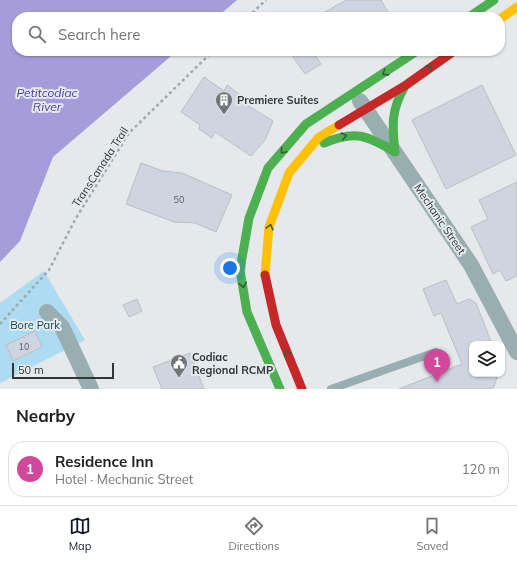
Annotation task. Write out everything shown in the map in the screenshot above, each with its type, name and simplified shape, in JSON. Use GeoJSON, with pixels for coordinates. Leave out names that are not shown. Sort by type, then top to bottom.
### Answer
{"type":"FeatureCollection","features":[{"type":"Feature","properties":{"kind":"main road"},"geometry":{"type":"LineString","coordinates":[[476,12],[494,0]]}},
{"type":"Feature","properties":{"kind":"main road"},"geometry":{"type":"LineString","coordinates":[[505,15],[517,7]]}},
{"type":"Feature","properties":{"kind":"main road"},"geometry":{"type":"LineString","coordinates":[[280,389],[246,305],[240,270],[249,218],[268,168],[306,124],[409,56]]}},
{"type":"Feature","properties":{"kind":"main road"},"geometry":{"type":"LineString","coordinates":[[302,389],[276,325],[264,272],[269,227],[290,173],[319,137],[406,85],[447,56]]}},
{"type":"Feature","properties":{"kind":"main road"},"geometry":{"type":"LineString","coordinates":[[394,152],[391,113],[396,99],[406,85]]}},
{"type":"Feature","properties":{"kind":"main road"},"geometry":{"type":"LineString","coordinates":[[308,150],[334,138],[357,134],[374,138],[394,152]]}},
{"type":"Feature","properties":{"kind":"street","name":"Mechanic Street"},"geometry":{"type":"LineString","coordinates":[[355,92],[364,110],[470,265],[517,352]]}},
{"type":"Feature","properties":{"kind":"street"},"geometry":{"type":"LineString","coordinates":[[46,312],[62,327],[91,389]]}},
{"type":"Feature","properties":{"kind":"lane"},"geometry":{"type":"LineString","coordinates":[[331,389],[436,352]]}},
{"type":"Feature","properties":{"kind":"path"},"geometry":{"type":"LineString","coordinates":[[253,12],[266,0]]}},
{"type":"Feature","properties":{"kind":"path","name":"TransCanada Trail"},"geometry":{"type":"LineString","coordinates":[[0,324],[49,270],[76,218],[129,133],[208,56]]}},
{"type":"Feature","properties":{"kind":"green space","name":"Bore Park"},"geometry":{"type":"Polygon","coordinates":[[[44,271],[85,340],[0,383],[0,303],[44,271]]]}},
{"type":"Feature","properties":{"kind":"water","name":"Petitcodiac River"},"geometry":{"type":"Polygon","coordinates":[[[0,0],[237,0],[223,12],[12,12],[12,56],[171,56],[53,157],[20,241],[0,262],[0,0]]]}},
{"type":"Feature","properties":{"kind":"building"},"geometry":{"type":"Polygon","coordinates":[[[346,0],[381,0],[388,12],[325,12],[346,0]]]}},
{"type":"Feature","properties":{"kind":"building"},"geometry":{"type":"Polygon","coordinates":[[[292,56],[315,56],[321,64],[305,74],[292,56]]]}},
{"type":"Feature","properties":{"kind":"building","name":"Premiere Suites"},"geometry":{"type":"Polygon","coordinates":[[[204,77],[224,91],[227,85],[239,94],[237,99],[273,121],[265,140],[251,156],[215,132],[212,138],[199,129],[200,125],[181,112],[204,77]]]}},
{"type":"Feature","properties":{"kind":"building"},"geometry":{"type":"Polygon","coordinates":[[[482,85],[516,155],[446,189],[412,120],[482,85]]]}},
{"type":"Feature","properties":{"kind":"building"},"geometry":{"type":"Polygon","coordinates":[[[141,163],[163,171],[182,173],[232,195],[216,232],[195,223],[174,222],[126,204],[141,163]]]}},
{"type":"Feature","properties":{"kind":"building"},"geometry":{"type":"Polygon","coordinates":[[[517,182],[517,276],[506,281],[500,270],[493,274],[471,227],[488,219],[479,200],[517,182]]]}},
{"type":"Feature","properties":{"kind":"building"},"geometry":{"type":"Polygon","coordinates":[[[446,280],[457,304],[469,299],[476,303],[491,341],[469,341],[469,377],[497,377],[494,387],[490,389],[399,389],[462,364],[441,313],[434,316],[423,289],[446,280]]]}},
{"type":"Feature","properties":{"kind":"building"},"geometry":{"type":"Polygon","coordinates":[[[137,299],[142,311],[129,317],[123,305],[137,299]]]}},
{"type":"Feature","properties":{"kind":"building"},"geometry":{"type":"Polygon","coordinates":[[[35,331],[42,347],[13,361],[6,345],[35,331]]]}},
{"type":"Feature","properties":{"kind":"building","name":"Codiac Regional RCMP"},"geometry":{"type":"Polygon","coordinates":[[[190,353],[204,389],[162,389],[153,367],[190,353]]]}},
{"type":"Feature","properties":{"kind":"traffic: fast"},"geometry":{"type":"LineString","coordinates":[[476,12],[494,0]]}},
{"type":"Feature","properties":{"kind":"traffic: fast"},"geometry":{"type":"LineString","coordinates":[[280,389],[247,312],[240,270],[249,218],[268,168],[306,124],[409,56]]}},
{"type":"Feature","properties":{"kind":"traffic: fast"},"geometry":{"type":"LineString","coordinates":[[395,152],[393,134],[395,110],[405,86]]}},
{"type":"Feature","properties":{"kind":"traffic: fast"},"geometry":{"type":"LineString","coordinates":[[324,143],[344,137],[361,136],[395,152]]}},
{"type":"Feature","properties":{"kind":"traffic: slow"},"geometry":{"type":"LineString","coordinates":[[505,15],[517,7]]}},
{"type":"Feature","properties":{"kind":"traffic: slow"},"geometry":{"type":"LineString","coordinates":[[265,275],[269,227],[289,173],[319,137],[339,125]]}},
{"type":"Feature","properties":{"kind":"traffic: jam"},"geometry":{"type":"LineString","coordinates":[[339,125],[406,85],[447,56]]}},
{"type":"Feature","properties":{"kind":"traffic: jam"},"geometry":{"type":"LineString","coordinates":[[265,275],[276,325],[302,389]]}},
{"type":"Feature","properties":{"kind":"place","name":"Premiere Suites"},"geometry":{"type":"Point","coordinates":[224,115]}},
{"type":"Feature","properties":{"kind":"place","name":"Codiac Regional RCMP"},"geometry":{"type":"Point","coordinates":[179,378]}},
{"type":"Feature","properties":{"kind":"place","name":"Residence Inn"},"geometry":{"type":"Point","coordinates":[437,382]}}]}
